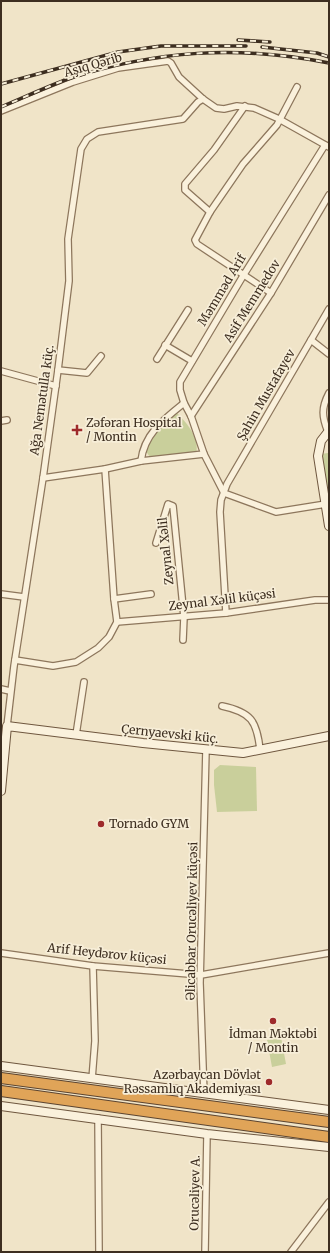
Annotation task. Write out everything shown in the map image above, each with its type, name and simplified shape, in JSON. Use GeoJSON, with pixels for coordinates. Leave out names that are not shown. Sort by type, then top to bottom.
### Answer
{"type":"FeatureCollection","features":[{"type":"Feature","properties":{"kind":"highway"},"geometry":{"type":"LineString","coordinates":[[1,1078],[329,1122]]}},
{"type":"Feature","properties":{"kind":"highway"},"geometry":{"type":"LineString","coordinates":[[1,1091],[329,1136]]}},
{"type":"Feature","properties":{"kind":"main road"},"geometry":{"type":"LineString","coordinates":[[328,432],[329,441]]}},
{"type":"Feature","properties":{"kind":"main road"},"geometry":{"type":"LineString","coordinates":[[328,432],[321,441],[318,456],[329,526]]}},
{"type":"Feature","properties":{"kind":"main road","name":"Çernyaevski küç."},"geometry":{"type":"LineString","coordinates":[[7,726],[206,750],[243,753],[329,736]]}},
{"type":"Feature","properties":{"kind":"main road","name":"Ağa Nemətulla küç."},"geometry":{"type":"LineString","coordinates":[[1,792],[7,726]]}},
{"type":"Feature","properties":{"kind":"main road"},"geometry":{"type":"LineString","coordinates":[[1,1066],[329,1110]]}},
{"type":"Feature","properties":{"kind":"main road"},"geometry":{"type":"LineString","coordinates":[[2,1106],[207,1134],[329,1148]]}},
{"type":"Feature","properties":{"kind":"street","name":"Aşıq Qərib"},"geometry":{"type":"LineString","coordinates":[[1,111],[72,82],[118,68],[168,61],[171,63],[179,77],[203,99]]}},
{"type":"Feature","properties":{"kind":"street"},"geometry":{"type":"LineString","coordinates":[[271,293],[243,276],[197,244],[196,240],[210,212],[243,164],[269,135],[280,119],[297,87]]}},
{"type":"Feature","properties":{"kind":"street"},"geometry":{"type":"LineString","coordinates":[[203,99],[219,109],[245,106],[280,119],[327,146]]}},
{"type":"Feature","properties":{"kind":"street","name":"Ağa Nemətulla küç."},"geometry":{"type":"LineString","coordinates":[[7,726],[10,691],[56,386],[69,281],[68,239],[81,149],[87,138],[98,132],[181,120],[186,117],[198,102],[203,99]]}},
{"type":"Feature","properties":{"kind":"street"},"geometry":{"type":"LineString","coordinates":[[210,212],[185,190],[185,184],[214,150],[245,106]]}},
{"type":"Feature","properties":{"kind":"street","name":"Məmməd Arif"},"geometry":{"type":"LineString","coordinates":[[204,454],[191,416],[184,403],[180,390],[180,382],[243,276],[327,146]]}},
{"type":"Feature","properties":{"kind":"street","name":"Asif Memmedov"},"geometry":{"type":"LineString","coordinates":[[191,416],[271,293],[329,195]]}},
{"type":"Feature","properties":{"kind":"street","name":"Şahin Mustafayev"},"geometry":{"type":"LineString","coordinates":[[226,613],[220,512],[224,493],[234,472],[329,309]]}},
{"type":"Feature","properties":{"kind":"street"},"geometry":{"type":"LineString","coordinates":[[157,359],[188,310]]}},
{"type":"Feature","properties":{"kind":"street"},"geometry":{"type":"LineString","coordinates":[[311,340],[329,354]]}},
{"type":"Feature","properties":{"kind":"street"},"geometry":{"type":"LineString","coordinates":[[165,345],[192,361]]}},
{"type":"Feature","properties":{"kind":"street"},"geometry":{"type":"LineString","coordinates":[[58,370],[84,374],[89,372],[102,356]]}},
{"type":"Feature","properties":{"kind":"street"},"geometry":{"type":"LineString","coordinates":[[1,371],[56,386]]}},
{"type":"Feature","properties":{"kind":"street"},"geometry":{"type":"LineString","coordinates":[[328,432],[323,420],[322,407],[329,393]]}},
{"type":"Feature","properties":{"kind":"street"},"geometry":{"type":"LineString","coordinates":[[141,461],[145,442],[163,419],[184,403]]}},
{"type":"Feature","properties":{"kind":"street"},"geometry":{"type":"LineString","coordinates":[[43,478],[105,469],[141,461],[204,454],[224,493],[276,512],[326,504]]}},
{"type":"Feature","properties":{"kind":"street"},"geometry":{"type":"LineString","coordinates":[[15,660],[61,666],[84,658],[109,637],[117,622],[105,469]]}},
{"type":"Feature","properties":{"kind":"street","name":"Zeynal Xəlil"},"geometry":{"type":"LineString","coordinates":[[156,543],[168,504],[170,504],[173,506],[184,617],[184,640]]}},
{"type":"Feature","properties":{"kind":"street"},"geometry":{"type":"LineString","coordinates":[[1,594],[24,597]]}},
{"type":"Feature","properties":{"kind":"street"},"geometry":{"type":"LineString","coordinates":[[114,599],[152,594]]}},
{"type":"Feature","properties":{"kind":"street","name":"Zeynal Xəlil küçəsi"},"geometry":{"type":"LineString","coordinates":[[117,622],[226,613],[315,600],[329,600]]}},
{"type":"Feature","properties":{"kind":"street"},"geometry":{"type":"LineString","coordinates":[[76,735],[84,682]]}},
{"type":"Feature","properties":{"kind":"street"},"geometry":{"type":"LineString","coordinates":[[1,689],[10,691]]}},
{"type":"Feature","properties":{"kind":"street"},"geometry":{"type":"LineString","coordinates":[[222,706],[243,712],[256,723],[260,750]]}},
{"type":"Feature","properties":{"kind":"street","name":"Əlicabbar Orucəliyev küçəsi"},"geometry":{"type":"LineString","coordinates":[[204,1094],[201,975],[206,750]]}},
{"type":"Feature","properties":{"kind":"street","name":"Arif Heydərov küçəsi"},"geometry":{"type":"LineString","coordinates":[[1,953],[93,966],[201,975],[329,953]]}},
{"type":"Feature","properties":{"kind":"street"},"geometry":{"type":"LineString","coordinates":[[92,1078],[95,1042],[93,966]]}},
{"type":"Feature","properties":{"kind":"street"},"geometry":{"type":"LineString","coordinates":[[98,1118],[99,1252]]}},
{"type":"Feature","properties":{"kind":"street","name":"Orucəliyev A."},"geometry":{"type":"LineString","coordinates":[[205,1252],[207,1134]]}},
{"type":"Feature","properties":{"kind":"street"},"geometry":{"type":"LineString","coordinates":[[291,1252],[329,1202]]}},
{"type":"Feature","properties":{"kind":"green space"},"geometry":{"type":"Polygon","coordinates":[[[177,413],[192,431],[196,442],[196,454],[150,457],[145,450],[164,422],[177,413]]]}},
{"type":"Feature","properties":{"kind":"green space"},"geometry":{"type":"Polygon","coordinates":[[[328,453],[329,502],[321,454],[328,453]]]}},
{"type":"Feature","properties":{"kind":"green space"},"geometry":{"type":"Polygon","coordinates":[[[220,765],[256,767],[257,811],[217,812],[214,770],[220,765]]]}},
{"type":"Feature","properties":{"kind":"green space"},"geometry":{"type":"Polygon","coordinates":[[[281,1037],[286,1064],[272,1067],[267,1040],[281,1037]]]}},
{"type":"Feature","properties":{"kind":"railway"},"geometry":{"type":"LineString","coordinates":[[238,40],[270,42]]}},
{"type":"Feature","properties":{"kind":"railway"},"geometry":{"type":"LineString","coordinates":[[1,84],[118,52],[161,46],[246,46]]}},
{"type":"Feature","properties":{"kind":"railway"},"geometry":{"type":"LineString","coordinates":[[262,47],[317,53],[329,57]]}},
{"type":"Feature","properties":{"kind":"railway"},"geometry":{"type":"LineString","coordinates":[[1,107],[68,79],[101,69],[165,56],[197,53],[262,54],[295,57],[329,63]]}},
{"type":"Feature","properties":{"kind":"place","name":"Zəfəran Hospital / Montin"},"geometry":{"type":"Point","coordinates":[77,430]}},
{"type":"Feature","properties":{"kind":"place","name":"Tornado GYM"},"geometry":{"type":"Point","coordinates":[101,824]}},
{"type":"Feature","properties":{"kind":"place","name":"İdman Məktəbi / Montin"},"geometry":{"type":"Point","coordinates":[273,1021]}},
{"type":"Feature","properties":{"kind":"place","name":"Azərbaycan Dövlət Rəssamlıq Akademiyası"},"geometry":{"type":"Point","coordinates":[269,1082]}}]}
